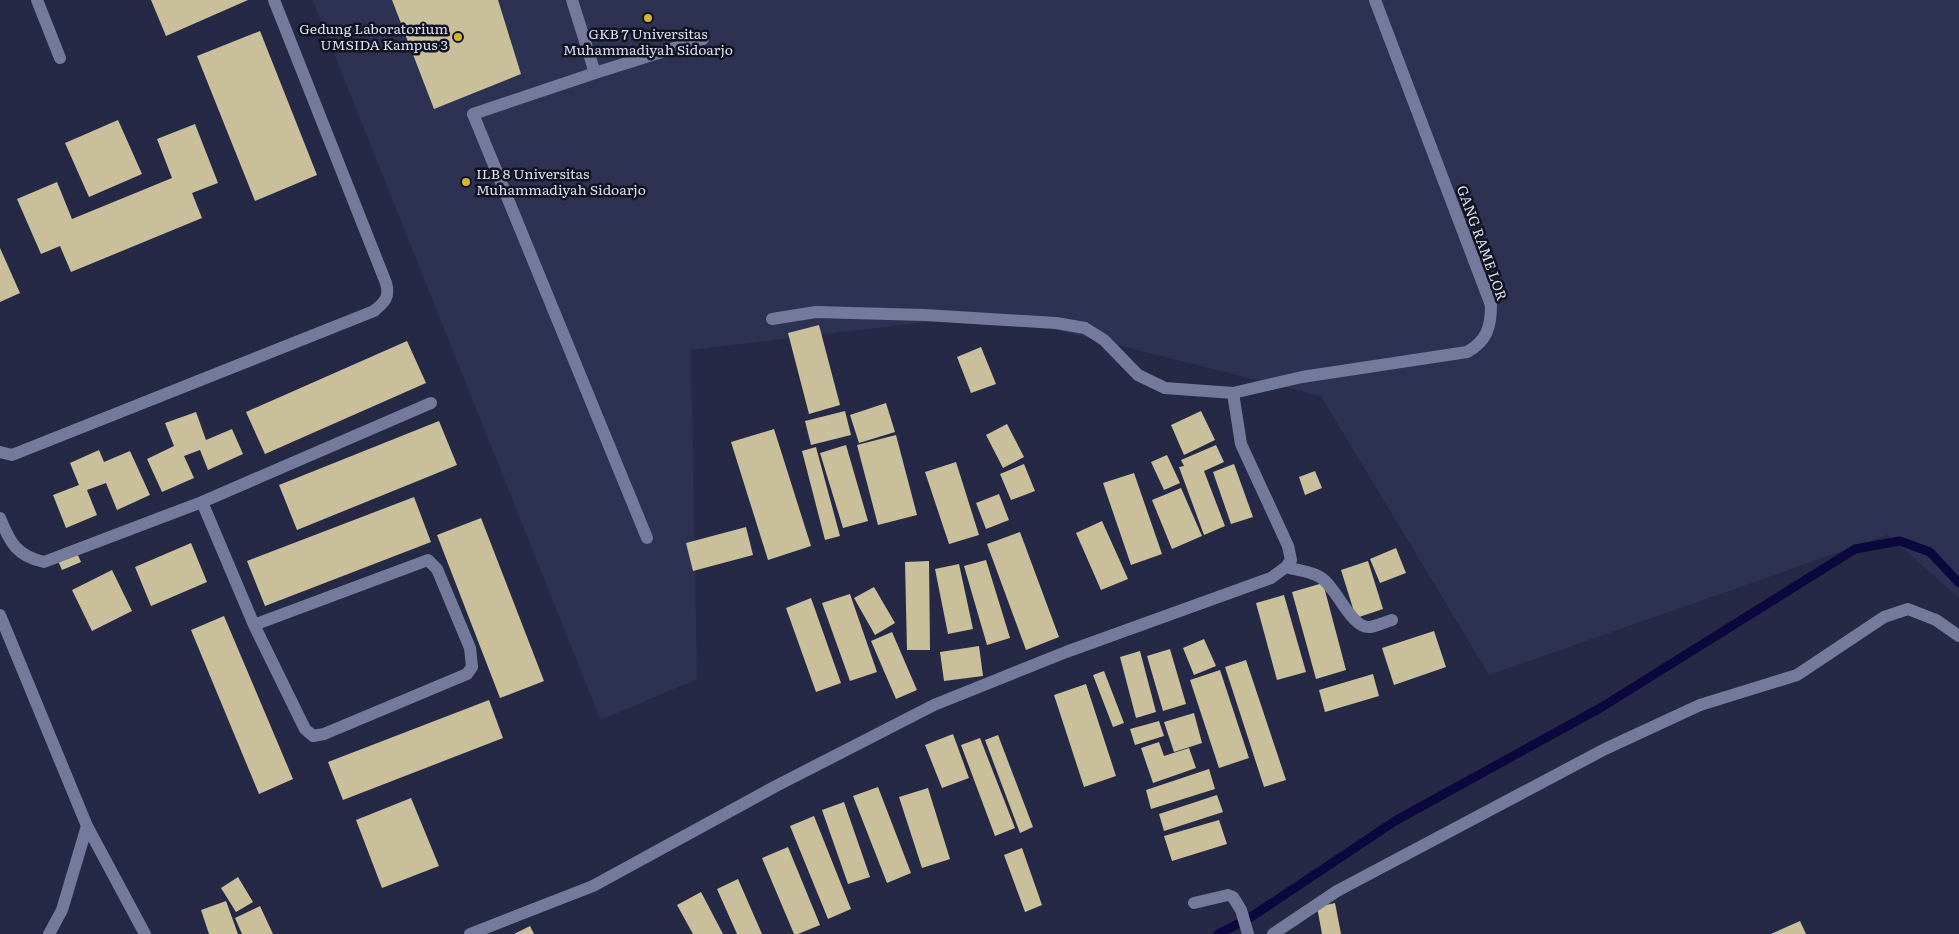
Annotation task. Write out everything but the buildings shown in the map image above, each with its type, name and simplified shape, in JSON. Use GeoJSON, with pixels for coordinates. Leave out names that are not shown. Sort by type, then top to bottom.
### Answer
{"type":"FeatureCollection","features":[{"type":"Feature","properties":{"kind":"street"},"geometry":{"type":"LineString","coordinates":[[37,0],[60,58]]}},
{"type":"Feature","properties":{"kind":"street"},"geometry":{"type":"LineString","coordinates":[[0,452],[6,455],[21,451],[374,311],[387,299],[389,293],[386,283],[274,0]]}},
{"type":"Feature","properties":{"kind":"street"},"geometry":{"type":"LineString","coordinates":[[572,0],[595,73]]}},
{"type":"Feature","properties":{"kind":"street","name":"GANG RAME LOR"},"geometry":{"type":"LineString","coordinates":[[772,319],[816,312],[924,315],[1056,323],[1085,328],[1104,340],[1138,375],[1165,388],[1233,393],[1302,377],[1467,352],[1480,345],[1489,327],[1491,305],[1375,0]]}},
{"type":"Feature","properties":{"kind":"street"},"geometry":{"type":"LineString","coordinates":[[646,538],[473,114],[703,39]]}},
{"type":"Feature","properties":{"kind":"street"},"geometry":{"type":"LineString","coordinates":[[470,934],[593,886],[776,786],[934,705],[1066,652],[1271,578],[1286,567],[1291,560],[1288,546],[1241,444],[1233,393]]}},
{"type":"Feature","properties":{"kind":"street"},"geometry":{"type":"LineString","coordinates":[[0,518],[15,548],[29,558],[44,562],[202,502],[431,403]]}},
{"type":"Feature","properties":{"kind":"street"},"geometry":{"type":"LineString","coordinates":[[202,502],[254,625],[305,729],[313,736],[324,734],[467,674],[472,667],[470,648],[437,569],[428,560],[254,625]]}},
{"type":"Feature","properties":{"kind":"street"},"geometry":{"type":"LineString","coordinates":[[1286,567],[1320,576],[1333,589],[1351,616],[1361,626],[1369,627],[1392,620]]}},
{"type":"Feature","properties":{"kind":"street"},"geometry":{"type":"LineString","coordinates":[[1273,934],[1337,891],[1597,753],[1700,705],[1797,675],[1884,617],[1908,609],[1936,620],[1959,636]]}},
{"type":"Feature","properties":{"kind":"street"},"geometry":{"type":"LineString","coordinates":[[0,615],[87,826],[145,934]]}},
{"type":"Feature","properties":{"kind":"street"},"geometry":{"type":"LineString","coordinates":[[49,934],[62,910],[87,826]]}},
{"type":"Feature","properties":{"kind":"street"},"geometry":{"type":"LineString","coordinates":[[1194,903],[1228,895],[1237,901],[1248,934]]}},
{"type":"Feature","properties":{"kind":"shaded area"},"geometry":{"type":"Polygon","coordinates":[[[313,0],[1959,0],[1959,598],[1888,535],[1489,675],[1321,396],[993,314],[691,350],[697,679],[601,720],[313,0]]]}},
{"type":"Feature","properties":{"kind":"waterway"},"geometry":{"type":"LineString","coordinates":[[1248,919],[1395,821],[1602,707],[1855,549],[1900,541],[1930,552],[1959,583]]}},
{"type":"Feature","properties":{"kind":"waterway"},"geometry":{"type":"LineString","coordinates":[[1218,934],[1240,923]]}},
{"type":"Feature","properties":{"kind":"place","name":"GKB 7 Universitas Muhammadiyah Sidoarjo"},"geometry":{"type":"Point","coordinates":[648,18]}},
{"type":"Feature","properties":{"kind":"place","name":"Gedung Laboratorium UMSIDA Kampus 3"},"geometry":{"type":"Point","coordinates":[458,37]}},
{"type":"Feature","properties":{"kind":"place","name":"ILB 8 Universitas Muhammadiyah Sidoarjo"},"geometry":{"type":"Point","coordinates":[466,182]}}]}
